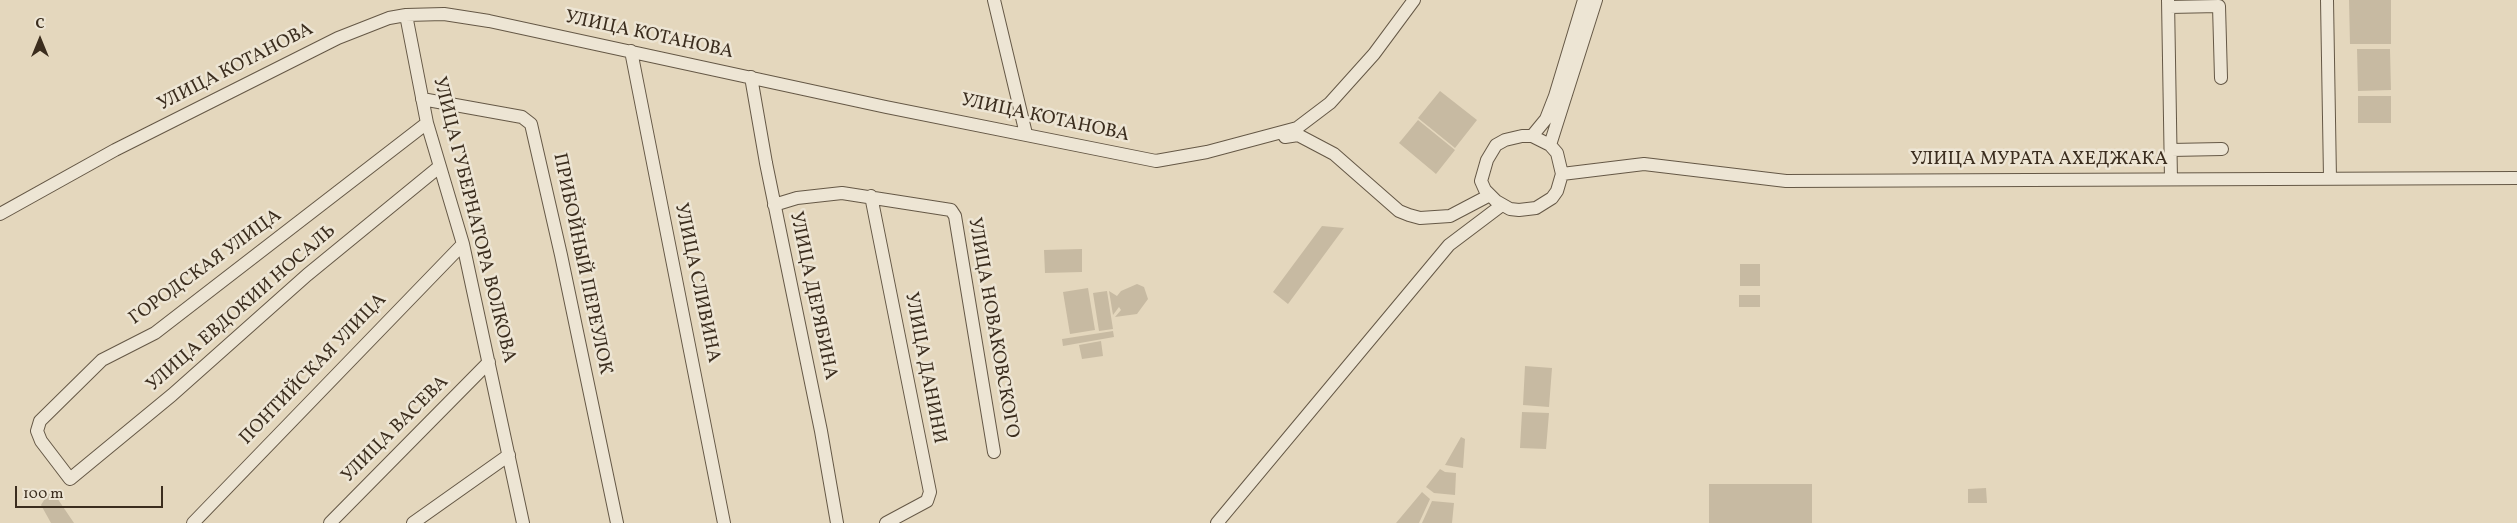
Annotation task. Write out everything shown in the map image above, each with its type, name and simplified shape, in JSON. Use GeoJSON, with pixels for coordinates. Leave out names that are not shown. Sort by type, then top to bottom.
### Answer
{"type":"FeatureCollection","features":[{"type":"Feature","properties":{"kind":"street"},"geometry":{"type":"LineString","coordinates":[[994,0],[1026,134]]}},
{"type":"Feature","properties":{"kind":"street"},"geometry":{"type":"LineString","coordinates":[[1297,128],[1316,116],[1374,54],[1414,0]]}},
{"type":"Feature","properties":{"kind":"street"},"geometry":{"type":"LineString","coordinates":[[1532,136],[1546,119],[1555,96],[1584,0]]}},
{"type":"Feature","properties":{"kind":"street"},"geometry":{"type":"LineString","coordinates":[[1550,145],[1596,0]]}},
{"type":"Feature","properties":{"kind":"street"},"geometry":{"type":"LineString","coordinates":[[2327,0],[2330,178]]}},
{"type":"Feature","properties":{"kind":"street"},"geometry":{"type":"LineString","coordinates":[[2171,179],[2168,3],[2219,6],[2221,78]]}},
{"type":"Feature","properties":{"kind":"street","name":"УЛИЦА КОТАНОВА"},"geometry":{"type":"LineString","coordinates":[[0,214],[115,150],[338,38],[389,18],[406,15],[444,14],[462,17],[751,76],[886,107],[1156,160],[1207,152],[1297,128]]}},
{"type":"Feature","properties":{"kind":"street","name":"УЛИЦА ГУБЕРНАТОРА ВОЛКОВА"},"geometry":{"type":"LineString","coordinates":[[406,15],[427,123],[463,244],[523,523]]}},
{"type":"Feature","properties":{"kind":"street","name":"УЛИЦА СЛИВИНА"},"geometry":{"type":"LineString","coordinates":[[631,51],[724,523]]}},
{"type":"Feature","properties":{"kind":"street","name":"УЛИЦА ДЕРЯБИНА"},"geometry":{"type":"LineString","coordinates":[[751,76],[774,204],[821,431],[837,523]]}},
{"type":"Feature","properties":{"kind":"street","name":"ПРИБОЙНЫЙ ПЕРЕУЛОК"},"geometry":{"type":"LineString","coordinates":[[422,99],[522,117],[531,124],[561,255],[616,523]]}},
{"type":"Feature","properties":{"kind":"street"},"geometry":{"type":"LineString","coordinates":[[1313,133],[1316,116]]}},
{"type":"Feature","properties":{"kind":"street","name":"ГОРОДСКАЯ УЛИЦА"},"geometry":{"type":"LineString","coordinates":[[70,479],[41,441],[37,431],[40,421],[102,360],[155,333],[427,123]]}},
{"type":"Feature","properties":{"kind":"street"},"geometry":{"type":"LineString","coordinates":[[1297,128],[1313,133],[1397,201],[1411,208],[1430,212],[1450,210],[1465,200],[1482,181],[1487,160],[1496,145],[1505,140],[1532,136],[1550,145],[1561,163],[1562,174],[1557,191],[1545,204],[1518,210],[1502,205],[1490,195],[1482,181]]}},
{"type":"Feature","properties":{"kind":"street"},"geometry":{"type":"LineString","coordinates":[[1207,152],[1224,152],[1298,134],[1334,154],[1399,211],[1420,218],[1450,216],[1490,195]]}},
{"type":"Feature","properties":{"kind":"street"},"geometry":{"type":"LineString","coordinates":[[2171,150],[2222,149]]}},
{"type":"Feature","properties":{"kind":"street","name":"УЛИЦА МУРАТА АХЕДЖАКА"},"geometry":{"type":"LineString","coordinates":[[1562,174],[1644,164],[1786,181],[2517,178]]}},
{"type":"Feature","properties":{"kind":"street","name":"УЛИЦА ЕВДОКИИ НОСАЛЬ"},"geometry":{"type":"LineString","coordinates":[[70,479],[172,395],[307,275],[440,167]]}},
{"type":"Feature","properties":{"kind":"street"},"geometry":{"type":"LineString","coordinates":[[774,204],[797,198],[842,192],[870,196]]}},
{"type":"Feature","properties":{"kind":"street","name":"УЛИЦА НОВАКОВСКОГО"},"geometry":{"type":"LineString","coordinates":[[870,196],[951,210],[954,216],[994,452]]}},
{"type":"Feature","properties":{"kind":"street","name":"УЛИЦА ДАНИНИ"},"geometry":{"type":"LineString","coordinates":[[870,196],[930,492],[927,501],[886,523]]}},
{"type":"Feature","properties":{"kind":"street"},"geometry":{"type":"LineString","coordinates":[[1217,523],[1352,358],[1449,245],[1502,205]]}},
{"type":"Feature","properties":{"kind":"street"},"geometry":{"type":"LineString","coordinates":[[1450,216],[1456,220],[1461,235]]}},
{"type":"Feature","properties":{"kind":"street","name":"ПОНТИЙСКАЯ УЛИЦА"},"geometry":{"type":"LineString","coordinates":[[193,523],[463,244]]}},
{"type":"Feature","properties":{"kind":"street","name":"УЛИЦА ВАСЕВА"},"geometry":{"type":"LineString","coordinates":[[330,523],[489,362]]}},
{"type":"Feature","properties":{"kind":"street"},"geometry":{"type":"LineString","coordinates":[[412,523],[509,455]]}},
{"type":"Feature","properties":{"kind":"shaded area"},"geometry":{"type":"Polygon","coordinates":[[[2349,0],[2391,0],[2391,44],[2350,44],[2349,0]]]}},
{"type":"Feature","properties":{"kind":"shaded area"},"geometry":{"type":"Polygon","coordinates":[[[2357,49],[2390,49],[2391,90],[2358,91],[2357,49]]]}},
{"type":"Feature","properties":{"kind":"shaded area"},"geometry":{"type":"Polygon","coordinates":[[[1440,91],[1477,120],[1455,148],[1418,118],[1440,91]]]}},
{"type":"Feature","properties":{"kind":"shaded area"},"geometry":{"type":"Polygon","coordinates":[[[2358,96],[2391,96],[2391,123],[2358,123],[2358,96]]]}},
{"type":"Feature","properties":{"kind":"shaded area"},"geometry":{"type":"Polygon","coordinates":[[[1418,120],[1455,150],[1436,174],[1399,143],[1418,120]]]}},
{"type":"Feature","properties":{"kind":"shaded area"},"geometry":{"type":"Polygon","coordinates":[[[1322,226],[1344,228],[1288,304],[1273,292],[1322,226]]]}},
{"type":"Feature","properties":{"kind":"shaded area"},"geometry":{"type":"Polygon","coordinates":[[[1082,249],[1082,272],[1045,273],[1044,250],[1082,249]]]}},
{"type":"Feature","properties":{"kind":"shaded area"},"geometry":{"type":"Polygon","coordinates":[[[1740,264],[1760,264],[1760,286],[1740,286],[1740,264]]]}},
{"type":"Feature","properties":{"kind":"shaded area"},"geometry":{"type":"Polygon","coordinates":[[[1137,284],[1144,287],[1148,299],[1137,314],[1115,317],[1121,310],[1119,307],[1113,315],[1109,291],[1117,296],[1121,291],[1137,284]]]}},
{"type":"Feature","properties":{"kind":"shaded area"},"geometry":{"type":"Polygon","coordinates":[[[1088,288],[1095,330],[1070,334],[1063,292],[1088,288]]]}},
{"type":"Feature","properties":{"kind":"shaded area"},"geometry":{"type":"Polygon","coordinates":[[[1107,291],[1113,329],[1099,331],[1093,293],[1107,291]]]}},
{"type":"Feature","properties":{"kind":"shaded area"},"geometry":{"type":"Polygon","coordinates":[[[1739,295],[1760,295],[1760,307],[1739,307],[1739,295]]]}},
{"type":"Feature","properties":{"kind":"shaded area"},"geometry":{"type":"Polygon","coordinates":[[[1113,331],[1114,337],[1063,346],[1062,339],[1113,331]]]}},
{"type":"Feature","properties":{"kind":"shaded area"},"geometry":{"type":"Polygon","coordinates":[[[1101,341],[1103,356],[1082,359],[1079,345],[1101,341]]]}},
{"type":"Feature","properties":{"kind":"shaded area"},"geometry":{"type":"Polygon","coordinates":[[[1525,366],[1552,368],[1549,407],[1523,405],[1525,366]]]}},
{"type":"Feature","properties":{"kind":"shaded area"},"geometry":{"type":"Polygon","coordinates":[[[1522,412],[1549,413],[1546,449],[1520,448],[1522,412]]]}},
{"type":"Feature","properties":{"kind":"shaded area"},"geometry":{"type":"Polygon","coordinates":[[[1461,437],[1465,439],[1463,468],[1445,465],[1461,437]]]}},
{"type":"Feature","properties":{"kind":"shaded area"},"geometry":{"type":"Polygon","coordinates":[[[1440,469],[1445,472],[1456,473],[1455,495],[1434,493],[1426,487],[1440,469]]]}},
{"type":"Feature","properties":{"kind":"shaded area"},"geometry":{"type":"Polygon","coordinates":[[[1709,484],[1812,484],[1812,523],[1709,523],[1709,484]]]}},
{"type":"Feature","properties":{"kind":"shaded area"},"geometry":{"type":"Polygon","coordinates":[[[1986,488],[1987,503],[1968,503],[1968,489],[1986,488]]]}},
{"type":"Feature","properties":{"kind":"shaded area"},"geometry":{"type":"Polygon","coordinates":[[[51,489],[74,523],[51,523],[41,505],[51,489]]]}},
{"type":"Feature","properties":{"kind":"shaded area"},"geometry":{"type":"Polygon","coordinates":[[[1422,492],[1430,499],[1419,523],[1396,523],[1422,492]]]}},
{"type":"Feature","properties":{"kind":"shaded area"},"geometry":{"type":"Polygon","coordinates":[[[1432,501],[1454,503],[1452,523],[1422,523],[1432,501]]]}}]}
